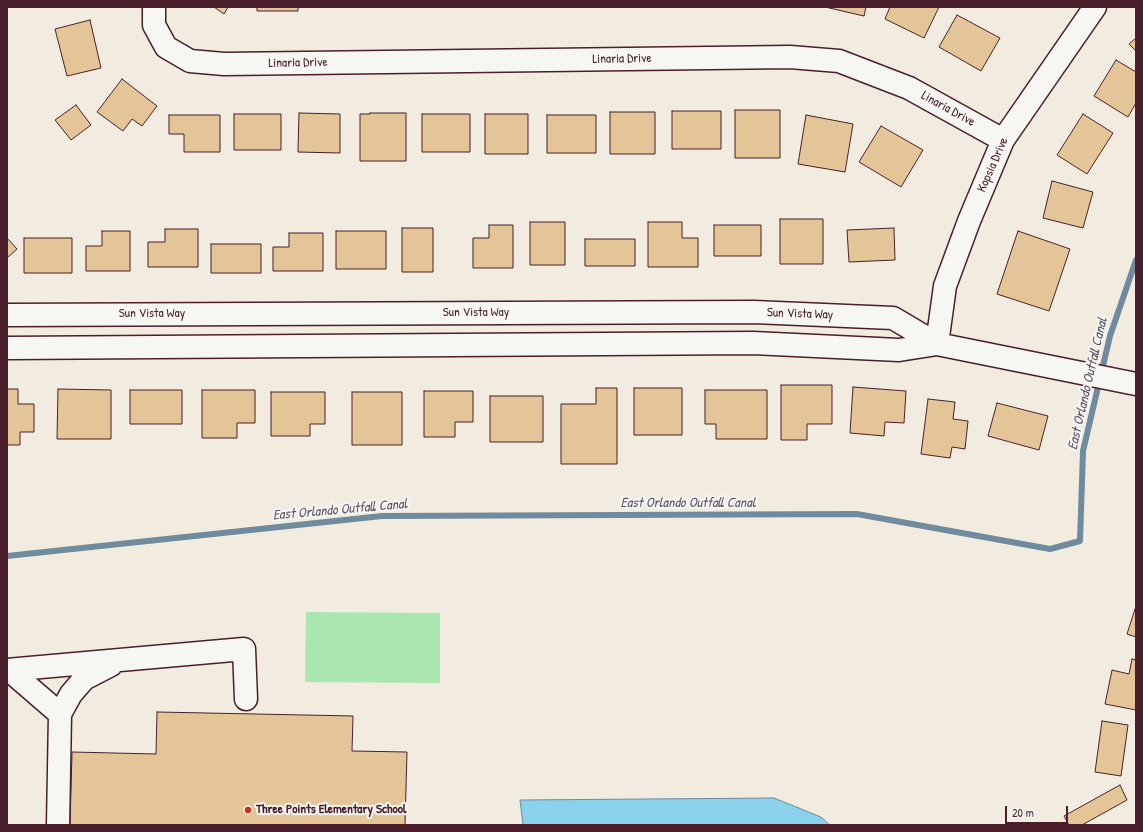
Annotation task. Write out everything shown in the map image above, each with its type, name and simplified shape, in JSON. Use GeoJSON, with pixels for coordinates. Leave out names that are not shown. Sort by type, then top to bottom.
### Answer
{"type":"FeatureCollection","features":[{"type":"Feature","properties":{"kind":"street","name":"Linaria Drive"},"geometry":{"type":"LineString","coordinates":[[154,7],[154,25],[166,47],[190,61],[224,64],[790,57],[839,61],[909,88],[1003,140]]}},
{"type":"Feature","properties":{"kind":"street","name":"Kopsia Drive"},"geometry":{"type":"LineString","coordinates":[[937,344],[945,286],[969,221],[1003,140],[1095,7]]}},
{"type":"Feature","properties":{"kind":"street","name":"Sun Vista Way"},"geometry":{"type":"LineString","coordinates":[[7,315],[754,312],[893,318],[937,344],[1130,382]]}},
{"type":"Feature","properties":{"kind":"street","name":"Sun Vista Way"},"geometry":{"type":"LineString","coordinates":[[7,348],[753,343],[899,350],[937,344]]}},
{"type":"Feature","properties":{"kind":"street"},"geometry":{"type":"LineString","coordinates":[[8,670],[244,649],[246,699]]}},
{"type":"Feature","properties":{"kind":"street"},"geometry":{"type":"LineString","coordinates":[[58,825],[60,714],[71,694],[84,679],[120,660]]}},
{"type":"Feature","properties":{"kind":"street"},"geometry":{"type":"LineString","coordinates":[[8,670],[60,714]]}},
{"type":"Feature","properties":{"kind":"green space"},"geometry":{"type":"Polygon","coordinates":[[[306,612],[440,613],[440,683],[305,682],[306,612]]]}},
{"type":"Feature","properties":{"kind":"water"},"geometry":{"type":"Polygon","coordinates":[[[774,798],[821,817],[830,825],[523,825],[520,800],[774,798]]]}},
{"type":"Feature","properties":{"kind":"building"},"geometry":{"type":"Polygon","coordinates":[[[214,7],[228,7],[224,14],[214,7]]]}},
{"type":"Feature","properties":{"kind":"building"},"geometry":{"type":"Polygon","coordinates":[[[257,7],[298,7],[298,11],[257,11],[257,7]]]}},
{"type":"Feature","properties":{"kind":"building"},"geometry":{"type":"Polygon","coordinates":[[[825,7],[866,7],[864,16],[825,7]]]}},
{"type":"Feature","properties":{"kind":"building"},"geometry":{"type":"Polygon","coordinates":[[[890,7],[939,7],[924,38],[885,19],[890,7]]]}},
{"type":"Feature","properties":{"kind":"building"},"geometry":{"type":"Polygon","coordinates":[[[957,15],[1000,38],[981,71],[939,47],[957,15]]]}},
{"type":"Feature","properties":{"kind":"building"},"geometry":{"type":"Polygon","coordinates":[[[90,20],[101,68],[67,76],[55,29],[90,20]]]}},
{"type":"Feature","properties":{"kind":"building"},"geometry":{"type":"Polygon","coordinates":[[[1136,38],[1136,51],[1129,44],[1136,38]]]}},
{"type":"Feature","properties":{"kind":"building"},"geometry":{"type":"Polygon","coordinates":[[[1116,60],[1136,72],[1136,103],[1128,117],[1094,96],[1116,60]]]}},
{"type":"Feature","properties":{"kind":"building"},"geometry":{"type":"Polygon","coordinates":[[[122,79],[157,106],[142,126],[132,119],[123,131],[97,112],[122,79]]]}},
{"type":"Feature","properties":{"kind":"building"},"geometry":{"type":"Polygon","coordinates":[[[76,105],[91,125],[71,140],[55,120],[76,105]]]}},
{"type":"Feature","properties":{"kind":"building"},"geometry":{"type":"Polygon","coordinates":[[[735,110],[780,110],[780,158],[735,158],[735,110]]]}},
{"type":"Feature","properties":{"kind":"building"},"geometry":{"type":"Polygon","coordinates":[[[672,111],[721,111],[721,149],[672,149],[672,111]]]}},
{"type":"Feature","properties":{"kind":"building"},"geometry":{"type":"Polygon","coordinates":[[[610,112],[655,112],[655,154],[610,154],[610,112]]]}},
{"type":"Feature","properties":{"kind":"building"},"geometry":{"type":"Polygon","coordinates":[[[299,113],[340,114],[340,153],[298,152],[299,113]]]}},
{"type":"Feature","properties":{"kind":"building"},"geometry":{"type":"Polygon","coordinates":[[[406,113],[406,161],[360,161],[360,114],[406,113]]]}},
{"type":"Feature","properties":{"kind":"building"},"geometry":{"type":"Polygon","coordinates":[[[234,114],[281,114],[281,150],[234,150],[234,114]]]}},
{"type":"Feature","properties":{"kind":"building"},"geometry":{"type":"Polygon","coordinates":[[[422,114],[470,114],[470,152],[422,152],[422,114]]]}},
{"type":"Feature","properties":{"kind":"building"},"geometry":{"type":"Polygon","coordinates":[[[485,114],[528,114],[528,154],[485,154],[485,114]]]}},
{"type":"Feature","properties":{"kind":"building"},"geometry":{"type":"Polygon","coordinates":[[[1083,114],[1113,133],[1087,174],[1057,155],[1083,114]]]}},
{"type":"Feature","properties":{"kind":"building"},"geometry":{"type":"Polygon","coordinates":[[[169,115],[220,115],[220,152],[184,152],[184,134],[169,134],[169,115]]]}},
{"type":"Feature","properties":{"kind":"building"},"geometry":{"type":"Polygon","coordinates":[[[547,115],[596,115],[596,153],[547,153],[547,115]]]}},
{"type":"Feature","properties":{"kind":"building"},"geometry":{"type":"Polygon","coordinates":[[[806,115],[853,124],[845,172],[798,164],[806,115]]]}},
{"type":"Feature","properties":{"kind":"building"},"geometry":{"type":"Polygon","coordinates":[[[881,126],[923,150],[901,187],[859,162],[881,126]]]}},
{"type":"Feature","properties":{"kind":"building"},"geometry":{"type":"Polygon","coordinates":[[[1052,181],[1093,192],[1083,228],[1043,218],[1052,181]]]}},
{"type":"Feature","properties":{"kind":"building"},"geometry":{"type":"Polygon","coordinates":[[[780,219],[823,219],[823,264],[780,264],[780,219]]]}},
{"type":"Feature","properties":{"kind":"building"},"geometry":{"type":"Polygon","coordinates":[[[530,222],[565,222],[565,265],[530,265],[530,222]]]}},
{"type":"Feature","properties":{"kind":"building"},"geometry":{"type":"Polygon","coordinates":[[[648,222],[682,222],[682,238],[698,238],[698,267],[648,267],[648,222]]]}},
{"type":"Feature","properties":{"kind":"building"},"geometry":{"type":"Polygon","coordinates":[[[489,225],[513,225],[513,268],[473,268],[473,238],[489,238],[489,225]]]}},
{"type":"Feature","properties":{"kind":"building"},"geometry":{"type":"Polygon","coordinates":[[[714,225],[761,225],[761,256],[714,256],[714,225]]]}},
{"type":"Feature","properties":{"kind":"building"},"geometry":{"type":"Polygon","coordinates":[[[402,228],[433,228],[433,272],[402,272],[402,228]]]}},
{"type":"Feature","properties":{"kind":"building"},"geometry":{"type":"Polygon","coordinates":[[[894,228],[895,260],[849,262],[847,230],[894,228]]]}},
{"type":"Feature","properties":{"kind":"building"},"geometry":{"type":"Polygon","coordinates":[[[165,229],[198,229],[198,267],[148,267],[148,242],[165,242],[165,229]]]}},
{"type":"Feature","properties":{"kind":"building"},"geometry":{"type":"Polygon","coordinates":[[[102,231],[130,231],[130,271],[86,271],[86,246],[102,246],[102,231]]]}},
{"type":"Feature","properties":{"kind":"building"},"geometry":{"type":"Polygon","coordinates":[[[336,231],[386,231],[386,269],[336,269],[336,231]]]}},
{"type":"Feature","properties":{"kind":"building"},"geometry":{"type":"Polygon","coordinates":[[[1018,231],[1070,249],[1049,311],[997,294],[1018,231]]]}},
{"type":"Feature","properties":{"kind":"building"},"geometry":{"type":"Polygon","coordinates":[[[289,233],[323,233],[323,271],[273,271],[273,247],[289,247],[289,233]]]}},
{"type":"Feature","properties":{"kind":"building"},"geometry":{"type":"Polygon","coordinates":[[[7,238],[17,249],[7,258],[7,238]]]}},
{"type":"Feature","properties":{"kind":"building"},"geometry":{"type":"Polygon","coordinates":[[[24,238],[72,238],[72,273],[24,273],[24,238]]]}},
{"type":"Feature","properties":{"kind":"building"},"geometry":{"type":"Polygon","coordinates":[[[585,239],[635,239],[635,266],[585,266],[585,239]]]}},
{"type":"Feature","properties":{"kind":"building"},"geometry":{"type":"Polygon","coordinates":[[[211,244],[261,244],[261,273],[211,273],[211,244]]]}},
{"type":"Feature","properties":{"kind":"building"},"geometry":{"type":"Polygon","coordinates":[[[781,385],[832,385],[832,424],[807,424],[807,440],[781,440],[781,385]]]}},
{"type":"Feature","properties":{"kind":"building"},"geometry":{"type":"Polygon","coordinates":[[[853,387],[906,391],[904,423],[885,422],[884,436],[850,433],[853,387]]]}},
{"type":"Feature","properties":{"kind":"building"},"geometry":{"type":"Polygon","coordinates":[[[596,388],[617,388],[617,464],[561,464],[561,404],[596,404],[596,388]]]}},
{"type":"Feature","properties":{"kind":"building"},"geometry":{"type":"Polygon","coordinates":[[[634,388],[682,388],[682,435],[634,435],[634,388]]]}},
{"type":"Feature","properties":{"kind":"building"},"geometry":{"type":"Polygon","coordinates":[[[7,389],[18,389],[18,404],[34,404],[34,432],[20,432],[20,445],[7,445],[7,389]]]}},
{"type":"Feature","properties":{"kind":"building"},"geometry":{"type":"Polygon","coordinates":[[[58,389],[111,390],[111,439],[57,439],[58,389]]]}},
{"type":"Feature","properties":{"kind":"building"},"geometry":{"type":"Polygon","coordinates":[[[130,390],[182,390],[182,424],[130,424],[130,390]]]}},
{"type":"Feature","properties":{"kind":"building"},"geometry":{"type":"Polygon","coordinates":[[[202,390],[255,390],[255,423],[237,423],[237,438],[202,438],[202,390]]]}},
{"type":"Feature","properties":{"kind":"building"},"geometry":{"type":"Polygon","coordinates":[[[705,390],[767,390],[767,439],[716,439],[716,424],[705,424],[705,390]]]}},
{"type":"Feature","properties":{"kind":"building"},"geometry":{"type":"Polygon","coordinates":[[[424,391],[473,391],[473,422],[455,422],[455,437],[424,437],[424,391]]]}},
{"type":"Feature","properties":{"kind":"building"},"geometry":{"type":"Polygon","coordinates":[[[271,392],[325,392],[325,424],[310,424],[310,436],[271,436],[271,392]]]}},
{"type":"Feature","properties":{"kind":"building"},"geometry":{"type":"Polygon","coordinates":[[[352,392],[402,392],[402,445],[352,445],[352,392]]]}},
{"type":"Feature","properties":{"kind":"building"},"geometry":{"type":"Polygon","coordinates":[[[490,396],[543,396],[543,442],[490,442],[490,396]]]}},
{"type":"Feature","properties":{"kind":"building"},"geometry":{"type":"Polygon","coordinates":[[[928,399],[955,402],[953,419],[968,421],[965,449],[952,447],[950,458],[921,454],[928,399]]]}},
{"type":"Feature","properties":{"kind":"building"},"geometry":{"type":"Polygon","coordinates":[[[997,403],[1048,416],[1039,450],[988,436],[997,403]]]}},
{"type":"Feature","properties":{"kind":"building"},"geometry":{"type":"Polygon","coordinates":[[[1136,606],[1136,637],[1127,634],[1136,606]]]}},
{"type":"Feature","properties":{"kind":"building"},"geometry":{"type":"Polygon","coordinates":[[[1132,659],[1136,660],[1136,710],[1105,704],[1112,670],[1129,674],[1132,659]]]}},
{"type":"Feature","properties":{"kind":"building"},"geometry":{"type":"Polygon","coordinates":[[[157,712],[353,716],[352,751],[407,752],[405,825],[70,825],[72,752],[156,754],[157,712]]]}},
{"type":"Feature","properties":{"kind":"building"},"geometry":{"type":"Polygon","coordinates":[[[1102,721],[1128,725],[1121,776],[1095,772],[1102,721]]]}},
{"type":"Feature","properties":{"kind":"building"},"geometry":{"type":"Polygon","coordinates":[[[1120,785],[1127,800],[1082,825],[1069,825],[1064,816],[1120,785]]]}},
{"type":"Feature","properties":{"kind":"waterway","name":"East Orlando Outfall Canal"},"geometry":{"type":"LineString","coordinates":[[7,556],[382,516],[857,514],[1050,549],[1080,541],[1083,451],[1110,336],[1136,260]]}},
{"type":"Feature","properties":{"kind":"place","name":"Three Points Elementary School"},"geometry":{"type":"Point","coordinates":[248,810]}}]}
